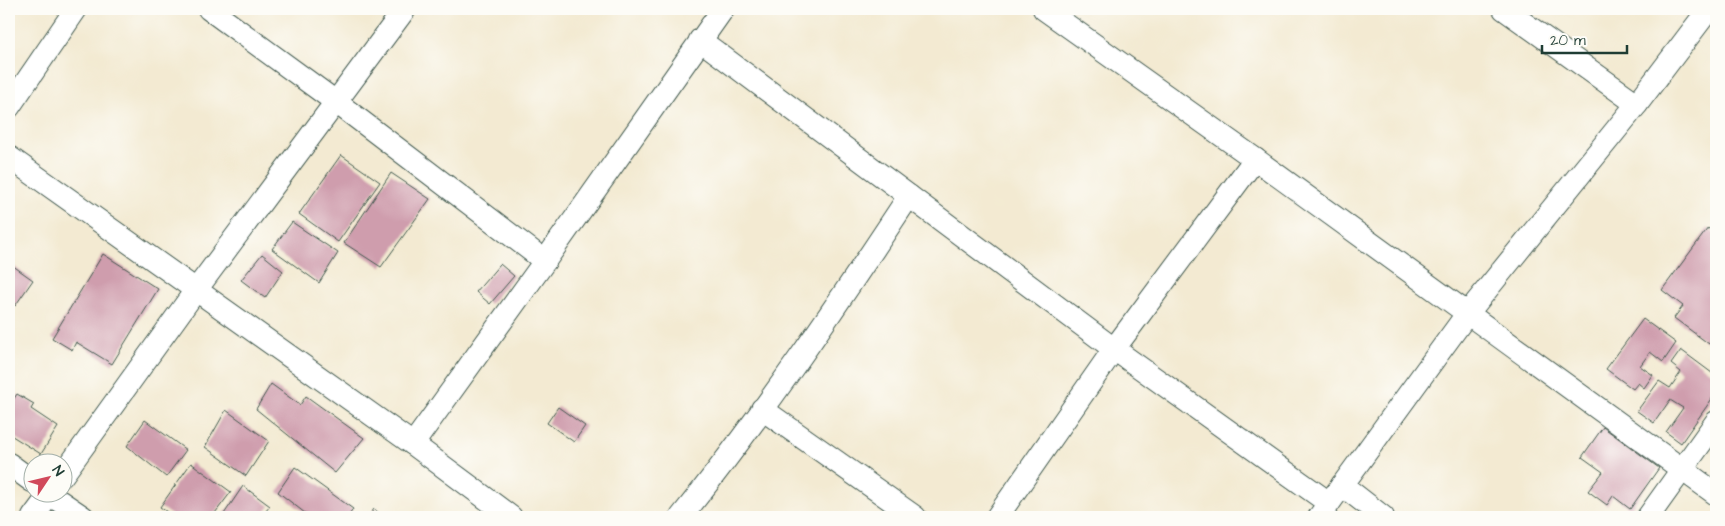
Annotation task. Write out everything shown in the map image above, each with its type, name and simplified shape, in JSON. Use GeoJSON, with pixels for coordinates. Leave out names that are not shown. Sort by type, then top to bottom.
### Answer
{"type":"FeatureCollection","features":[{"type":"Feature","properties":{"kind":"street"},"geometry":{"type":"LineString","coordinates":[[9,107],[76,9]]}},
{"type":"Feature","properties":{"kind":"street"},"geometry":{"type":"LineString","coordinates":[[209,9],[336,102],[545,261]]}},
{"type":"Feature","properties":{"kind":"street"},"geometry":{"type":"LineString","coordinates":[[72,462],[196,290],[405,9]]}},
{"type":"Feature","properties":{"kind":"street"},"geometry":{"type":"LineString","coordinates":[[413,444],[723,9]]}},
{"type":"Feature","properties":{"kind":"street"},"geometry":{"type":"LineString","coordinates":[[1504,9],[1637,104]]}},
{"type":"Feature","properties":{"kind":"street"},"geometry":{"type":"LineString","coordinates":[[1330,502],[1467,314],[1637,104],[1709,9]]}},
{"type":"Feature","properties":{"kind":"street"},"geometry":{"type":"LineString","coordinates":[[1051,11],[1716,494]]}},
{"type":"Feature","properties":{"kind":"street"},"geometry":{"type":"LineString","coordinates":[[700,40],[1114,348],[1330,502],[1383,517]]}},
{"type":"Feature","properties":{"kind":"street"},"geometry":{"type":"LineString","coordinates":[[9,157],[413,444],[511,517]]}},
{"type":"Feature","properties":{"kind":"street"},"geometry":{"type":"LineString","coordinates":[[997,517],[1114,348],[1255,159]]}},
{"type":"Feature","properties":{"kind":"street"},"geometry":{"type":"LineString","coordinates":[[681,517],[832,312],[908,196]]}},
{"type":"Feature","properties":{"kind":"street"},"geometry":{"type":"LineString","coordinates":[[762,409],[915,517]]}},
{"type":"Feature","properties":{"kind":"street"},"geometry":{"type":"LineString","coordinates":[[1648,517],[1716,422]]}},
{"type":"Feature","properties":{"kind":"street"},"geometry":{"type":"LineString","coordinates":[[9,464],[22,474]]}},
{"type":"Feature","properties":{"kind":"street"},"geometry":{"type":"LineString","coordinates":[[32,517],[42,504]]}},
{"type":"Feature","properties":{"kind":"street"},"geometry":{"type":"LineString","coordinates":[[64,504],[83,517]]}},
{"type":"Feature","properties":{"kind":"building"},"geometry":{"type":"Polygon","coordinates":[[[341,155],[380,182],[338,242],[299,214],[341,155]]]}},
{"type":"Feature","properties":{"kind":"building"},"geometry":{"type":"Polygon","coordinates":[[[391,173],[430,199],[381,267],[344,243],[391,173]]]}},
{"type":"Feature","properties":{"kind":"building"},"geometry":{"type":"Polygon","coordinates":[[[292,222],[338,253],[319,283],[272,249],[292,222]]]}},
{"type":"Feature","properties":{"kind":"building"},"geometry":{"type":"Polygon","coordinates":[[[1708,228],[1716,235],[1716,337],[1709,344],[1674,318],[1683,306],[1662,290],[1708,228]]]}},
{"type":"Feature","properties":{"kind":"building"},"geometry":{"type":"Polygon","coordinates":[[[103,254],[158,289],[112,364],[76,342],[72,350],[52,338],[103,254]]]}},
{"type":"Feature","properties":{"kind":"building"},"geometry":{"type":"Polygon","coordinates":[[[262,254],[283,271],[265,298],[241,280],[262,254]]]}},
{"type":"Feature","properties":{"kind":"building"},"geometry":{"type":"Polygon","coordinates":[[[9,263],[33,280],[15,306],[9,301],[9,263]]]}},
{"type":"Feature","properties":{"kind":"building"},"geometry":{"type":"Polygon","coordinates":[[[500,264],[514,276],[490,304],[476,292],[500,264]]]}},
{"type":"Feature","properties":{"kind":"building"},"geometry":{"type":"Polygon","coordinates":[[[1643,319],[1676,343],[1663,362],[1650,352],[1640,366],[1653,375],[1644,388],[1638,383],[1633,389],[1606,369],[1643,319]]]}},
{"type":"Feature","properties":{"kind":"building"},"geometry":{"type":"Polygon","coordinates":[[[1681,350],[1716,376],[1716,393],[1681,443],[1666,432],[1683,408],[1670,400],[1654,423],[1637,411],[1659,381],[1670,388],[1681,372],[1671,364],[1681,350]]]}},
{"type":"Feature","properties":{"kind":"building"},"geometry":{"type":"Polygon","coordinates":[[[271,384],[300,405],[306,396],[364,438],[335,473],[256,409],[271,384]]]}},
{"type":"Feature","properties":{"kind":"building"},"geometry":{"type":"Polygon","coordinates":[[[17,394],[34,404],[31,409],[58,427],[41,454],[9,434],[9,406],[17,394]]]}},
{"type":"Feature","properties":{"kind":"building"},"geometry":{"type":"Polygon","coordinates":[[[558,407],[585,426],[574,442],[547,423],[558,407]]]}},
{"type":"Feature","properties":{"kind":"building"},"geometry":{"type":"Polygon","coordinates":[[[226,410],[269,441],[246,476],[205,447],[226,410]]]}},
{"type":"Feature","properties":{"kind":"building"},"geometry":{"type":"Polygon","coordinates":[[[145,420],[186,450],[166,477],[127,446],[145,420]]]}},
{"type":"Feature","properties":{"kind":"building"},"geometry":{"type":"Polygon","coordinates":[[[1603,427],[1659,468],[1630,509],[1613,496],[1607,505],[1588,491],[1603,472],[1582,457],[1603,427]]]}},
{"type":"Feature","properties":{"kind":"building"},"geometry":{"type":"Polygon","coordinates":[[[191,463],[231,492],[212,517],[174,517],[160,507],[191,463]]]}},
{"type":"Feature","properties":{"kind":"building"},"geometry":{"type":"Polygon","coordinates":[[[295,467],[353,509],[348,517],[310,517],[278,492],[295,467]]]}},
{"type":"Feature","properties":{"kind":"building"},"geometry":{"type":"Polygon","coordinates":[[[243,486],[270,506],[261,517],[222,517],[243,486]]]}},
{"type":"Feature","properties":{"kind":"building"},"geometry":{"type":"Polygon","coordinates":[[[374,509],[384,517],[368,517],[374,509]]]}}]}
